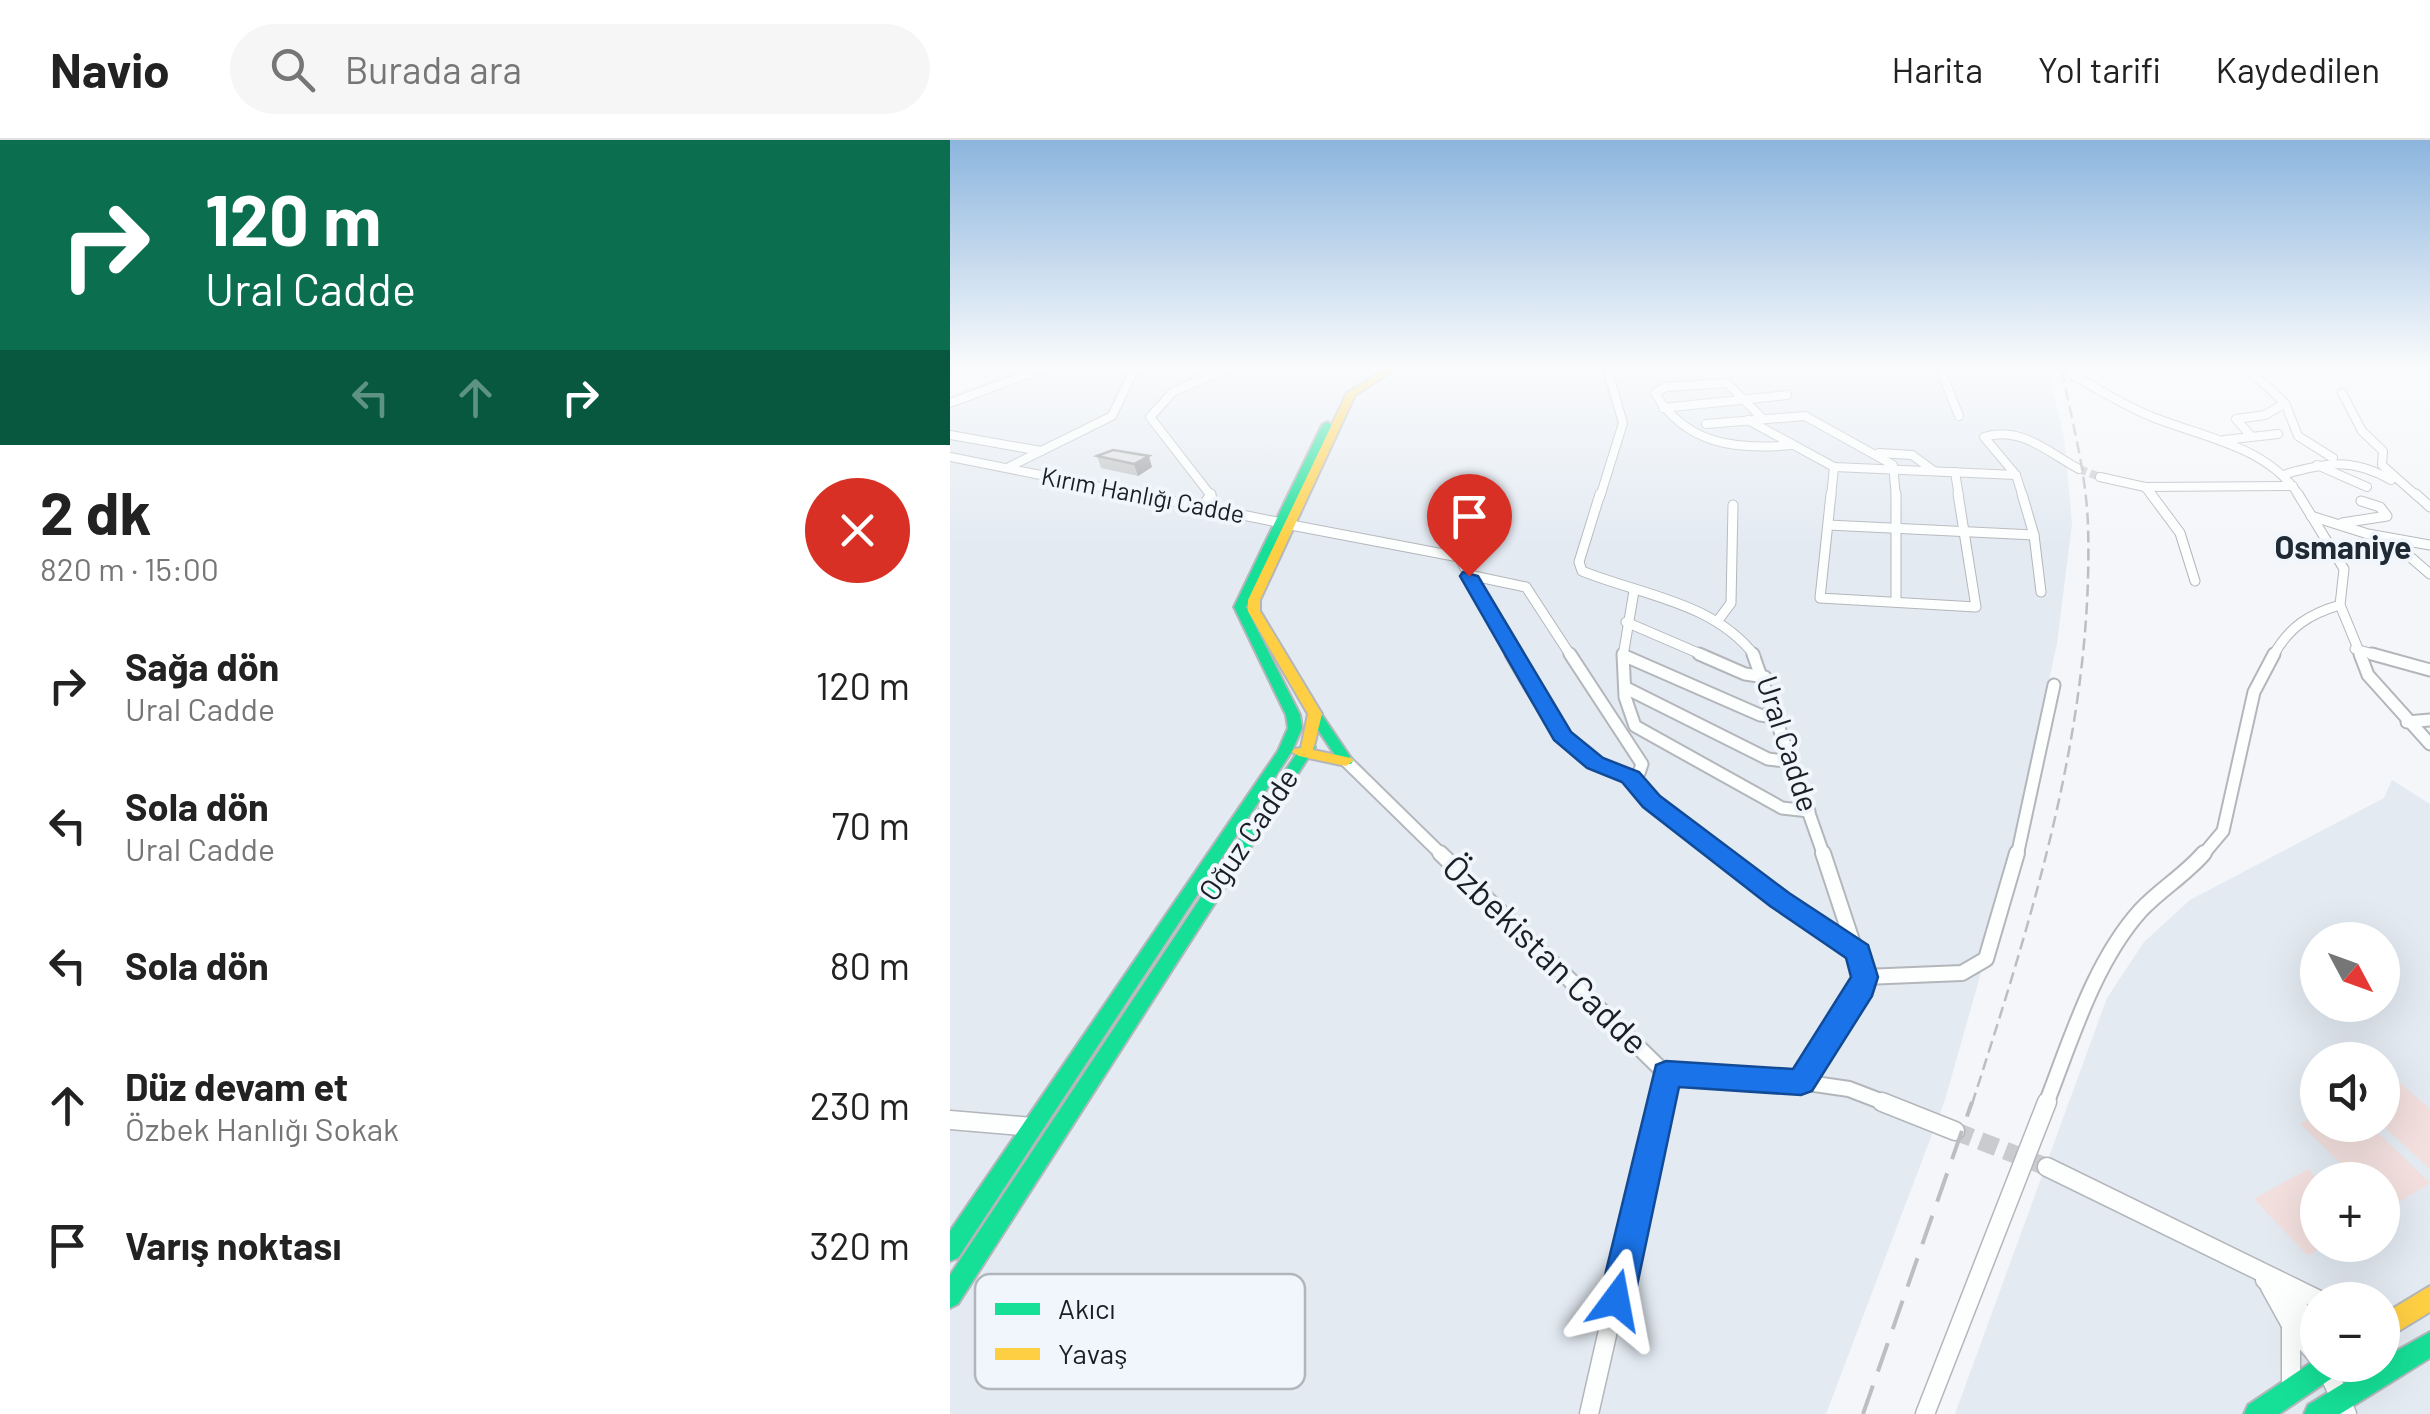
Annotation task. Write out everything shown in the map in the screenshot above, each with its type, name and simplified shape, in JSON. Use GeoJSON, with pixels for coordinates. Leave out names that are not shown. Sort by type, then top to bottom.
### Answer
{"type":"FeatureCollection","features":[{"type":"Feature","properties":{"kind":"street"},"geometry":{"type":"LineString","coordinates":[[1006,468],[1089,427]]}},
{"type":"Feature","properties":{"kind":"street"},"geometry":{"type":"LineString","coordinates":[[1159,427],[1211,491],[1212,497],[1202,507]]}},
{"type":"Feature","properties":{"kind":"street","name":"Oğuz Cadde"},"geometry":{"type":"LineString","coordinates":[[950,1296],[1305,752],[1317,718],[1252,609],[1284,523],[1328,427]]}},
{"type":"Feature","properties":{"kind":"street","name":"Oğuz Cadde"},"geometry":{"type":"LineString","coordinates":[[950,1250],[1285,751],[1295,728],[1293,715],[1240,607],[1334,427]]}},
{"type":"Feature","properties":{"kind":"street","name":"Ural Cadde"},"geometry":{"type":"LineString","coordinates":[[1622,427],[1579,562],[1582,571],[1719,619],[1746,639],[1778,716],[1859,952],[1864,977]]}},
{"type":"Feature","properties":{"kind":"street"},"geometry":{"type":"LineString","coordinates":[[1685,427],[1699,440],[1792,446]]}},
{"type":"Feature","properties":{"kind":"street"},"geometry":{"type":"LineString","coordinates":[[1760,427],[1834,467],[2016,475]]}},
{"type":"Feature","properties":{"kind":"street"},"geometry":{"type":"LineString","coordinates":[[1826,427],[1896,468]]}},
{"type":"Feature","properties":{"kind":"street"},"geometry":{"type":"LineString","coordinates":[[2186,427],[2224,440],[2286,474],[2344,569],[2340,605],[2368,675],[2430,744]]}},
{"type":"Feature","properties":{"kind":"street"},"geometry":{"type":"LineString","coordinates":[[2244,427],[2250,434]]}},
{"type":"Feature","properties":{"kind":"street"},"geometry":{"type":"LineString","coordinates":[[2295,427],[2298,436],[2333,458],[2363,465],[2400,483]]}},
{"type":"Feature","properties":{"kind":"street"},"geometry":{"type":"LineString","coordinates":[[2360,427],[2383,451],[2379,461],[2430,506]]}},
{"type":"Feature","properties":{"kind":"street"},"geometry":{"type":"LineString","coordinates":[[2042,592],[2034,535],[2016,475],[1985,442],[1988,434],[2015,434],[2078,469]]}},
{"type":"Feature","properties":{"kind":"street"},"geometry":{"type":"LineString","coordinates":[[2224,440],[2250,434],[2278,434]]}},
{"type":"Feature","properties":{"kind":"street"},"geometry":{"type":"LineString","coordinates":[[950,435],[1041,451]]}},
{"type":"Feature","properties":{"kind":"street"},"geometry":{"type":"LineString","coordinates":[[1873,453],[1912,455],[1934,471]]}},
{"type":"Feature","properties":{"kind":"street","name":"Kırım Hanlığı Cadde"},"geometry":{"type":"LineString","coordinates":[[950,456],[1448,552],[1461,559],[1469,576]]}},
{"type":"Feature","properties":{"kind":"street"},"geometry":{"type":"LineString","coordinates":[[2286,474],[2333,458]]}},
{"type":"Feature","properties":{"kind":"street"},"geometry":{"type":"LineString","coordinates":[[2318,465],[2367,487]]}},
{"type":"Feature","properties":{"kind":"street"},"geometry":{"type":"LineString","coordinates":[[1834,467],[1820,598],[1976,607],[1955,472]]}},
{"type":"Feature","properties":{"kind":"street"},"geometry":{"type":"LineString","coordinates":[[1896,468],[1896,602]]}},
{"type":"Feature","properties":{"kind":"street"},"geometry":{"type":"LineString","coordinates":[[2100,476],[2145,488],[2293,486]]}},
{"type":"Feature","properties":{"kind":"street"},"geometry":{"type":"LineString","coordinates":[[2145,488],[2180,533],[2195,580]]}},
{"type":"Feature","properties":{"kind":"street"},"geometry":{"type":"LineString","coordinates":[[2338,524],[2387,516],[2380,508],[2360,501]]}},
{"type":"Feature","properties":{"kind":"street"},"geometry":{"type":"LineString","coordinates":[[1719,619],[1731,603],[1734,505]]}},
{"type":"Feature","properties":{"kind":"street"},"geometry":{"type":"LineString","coordinates":[[2311,516],[2388,538],[2430,545]]}},
{"type":"Feature","properties":{"kind":"street"},"geometry":{"type":"LineString","coordinates":[[1828,525],[2034,535]]}},
{"type":"Feature","properties":{"kind":"street"},"geometry":{"type":"LineString","coordinates":[[2388,538],[2430,574]]}},
{"type":"Feature","properties":{"kind":"street"},"geometry":{"type":"LineString","coordinates":[[1469,576],[1526,587],[1642,764],[1639,773],[1630,777]]}},
{"type":"Feature","properties":{"kind":"street"},"geometry":{"type":"LineString","coordinates":[[1469,576],[1554,726],[1595,763],[1630,777],[1652,802],[1780,900],[1859,952]]}},
{"type":"Feature","properties":{"kind":"street"},"geometry":{"type":"LineString","coordinates":[[1634,591],[1626,622],[1624,656],[1630,718],[1644,733],[1782,808],[1809,812]]}},
{"type":"Feature","properties":{"kind":"street"},"geometry":{"type":"LineString","coordinates":[[1924,1414],[2082,1015],[2113,950],[2142,909],[2184,877],[2223,831],[2254,692],[2282,638],[2311,613],[2340,605]]}},
{"type":"Feature","properties":{"kind":"street"},"geometry":{"type":"LineString","coordinates":[[1626,622],[1745,674],[1764,677]]}},
{"type":"Feature","properties":{"kind":"street"},"geometry":{"type":"LineString","coordinates":[[2356,649],[2430,670]]}},
{"type":"Feature","properties":{"kind":"street"},"geometry":{"type":"LineString","coordinates":[[1624,656],[1760,715],[1778,716]]}},
{"type":"Feature","properties":{"kind":"street"},"geometry":{"type":"LineString","coordinates":[[1801,1082],[1858,996],[1864,977],[1962,973],[1986,958],[2012,877],[2054,685]]}},
{"type":"Feature","properties":{"kind":"street"},"geometry":{"type":"LineString","coordinates":[[1626,688],[1768,759],[1792,762]]}},
{"type":"Feature","properties":{"kind":"street"},"geometry":{"type":"LineString","coordinates":[[1317,718],[1341,760]]}},
{"type":"Feature","properties":{"kind":"street"},"geometry":{"type":"LineString","coordinates":[[2407,722],[2430,720]]}},
{"type":"Feature","properties":{"kind":"street"},"geometry":{"type":"LineString","coordinates":[[1285,751],[1341,760]]}},
{"type":"Feature","properties":{"kind":"street"},"geometry":{"type":"LineString","coordinates":[[1287,778],[1341,760]]}},
{"type":"Feature","properties":{"kind":"street","name":"Özbekistan Cadde"},"geometry":{"type":"LineString","coordinates":[[1341,760],[1666,1074],[1589,1414]]}},
{"type":"Feature","properties":{"kind":"street"},"geometry":{"type":"LineString","coordinates":[[1666,1074],[1801,1082],[1849,1089],[1954,1130]]}},
{"type":"Feature","properties":{"kind":"street"},"geometry":{"type":"LineString","coordinates":[[950,1120],[1032,1127]]}},
{"type":"Feature","properties":{"kind":"street"},"geometry":{"type":"LineString","coordinates":[[2047,1167],[2300,1291]]}},
{"type":"Feature","properties":{"kind":"street"},"geometry":{"type":"LineString","coordinates":[[2252,1268],[2300,1310]]}},
{"type":"Feature","properties":{"kind":"street"},"geometry":{"type":"LineString","coordinates":[[2268,1283],[2300,1336]]}},
{"type":"Feature","properties":{"kind":"street"},"geometry":{"type":"LineString","coordinates":[[2400,1317],[2430,1298]]}},
{"type":"Feature","properties":{"kind":"street"},"geometry":{"type":"LineString","coordinates":[[2291,1325],[2291,1388]]}},
{"type":"Feature","properties":{"kind":"street"},"geometry":{"type":"LineString","coordinates":[[2316,1414],[2343,1407],[2430,1344]]}},
{"type":"Feature","properties":{"kind":"street"},"geometry":{"type":"LineString","coordinates":[[2257,1414],[2300,1381]]}},
{"type":"Feature","properties":{"kind":"street"},"geometry":{"type":"LineString","coordinates":[[2332,1382],[2343,1407]]}},
{"type":"Feature","properties":{"kind":"shaded area"},"geometry":{"type":"Polygon","coordinates":[[[950,427],[2062,427],[2072,524],[2057,643],[2008,877],[1945,1100],[1826,1414],[950,1414],[950,427]]]}},
{"type":"Feature","properties":{"kind":"shaded area"},"geometry":{"type":"Polygon","coordinates":[[[2392,780],[2430,804],[2430,1414],[1955,1414],[2107,998],[2144,942],[2190,900],[2384,798],[2392,780]]]}},
{"type":"Feature","properties":{"kind":"shaded area"},"geometry":{"type":"Polygon","coordinates":[[[2400,1083],[2430,1109],[2430,1169],[2400,1142],[2400,1083]]]}},
{"type":"Feature","properties":{"kind":"shaded area"},"geometry":{"type":"Polygon","coordinates":[[[2319,1142],[2388,1142],[2430,1183],[2400,1202],[2400,1162],[2339,1162],[2319,1142]]]}},
{"type":"Feature","properties":{"kind":"shaded area"},"geometry":{"type":"Polygon","coordinates":[[[2300,1173],[2300,1248],[2254,1199],[2300,1173]]]}},
{"type":"Feature","properties":{"kind":"building"},"geometry":{"type":"Polygon","coordinates":[[[1113,450],[1149,456],[1134,464],[1097,456],[1113,450]]]}},
{"type":"Feature","properties":{"kind":"tunnel"},"geometry":{"type":"LineString","coordinates":[[2079,469],[2100,477]]}},
{"type":"Feature","properties":{"kind":"tunnel"},"geometry":{"type":"LineString","coordinates":[[1955,1131],[2047,1167]]}},
{"type":"Feature","properties":{"kind":"railway"},"geometry":{"type":"LineString","coordinates":[[1972,1104],[2037,891],[2070,746],[2081,673],[2088,525],[2074,427]]}},
{"type":"Feature","properties":{"kind":"railway"},"geometry":{"type":"LineString","coordinates":[[1863,1414],[1972,1102]]}},
{"type":"Feature","properties":{"kind":"traffic: fast"},"geometry":{"type":"LineString","coordinates":[[950,1250],[1285,751],[1295,728],[1293,715],[1240,607],[1326,427]]}},
{"type":"Feature","properties":{"kind":"traffic: fast"},"geometry":{"type":"LineString","coordinates":[[1317,718],[1346,761]]}},
{"type":"Feature","properties":{"kind":"traffic: fast"},"geometry":{"type":"LineString","coordinates":[[950,1296],[1308,747]]}},
{"type":"Feature","properties":{"kind":"traffic: fast"},"geometry":{"type":"LineString","coordinates":[[2317,1414],[2430,1344]]}},
{"type":"Feature","properties":{"kind":"traffic: fast"},"geometry":{"type":"LineString","coordinates":[[2257,1414],[2304,1382]]}},
{"type":"Feature","properties":{"kind":"traffic: slow"},"geometry":{"type":"LineString","coordinates":[[1308,747],[1315,714],[1254,611],[1254,600],[1335,427]]}},
{"type":"Feature","properties":{"kind":"traffic: slow"},"geometry":{"type":"LineString","coordinates":[[1299,752],[1346,761]]}},
{"type":"Feature","properties":{"kind":"traffic: slow"},"geometry":{"type":"LineString","coordinates":[[2400,1317],[2430,1298]]}},
{"type":"Feature","properties":{"kind":"district","name":"Osmaniye"},"geometry":{"type":"Point","coordinates":[2343,548]}},
{"type":"Feature","properties":{"kind":"route"},"geometry":{"type":"LineString","coordinates":[[1469,576],[1562,736],[1595,763],[1630,777],[1652,802],[1780,900],[1859,952],[1864,977],[1858,996],[1801,1082],[1666,1074],[1616,1300]]}}]}
